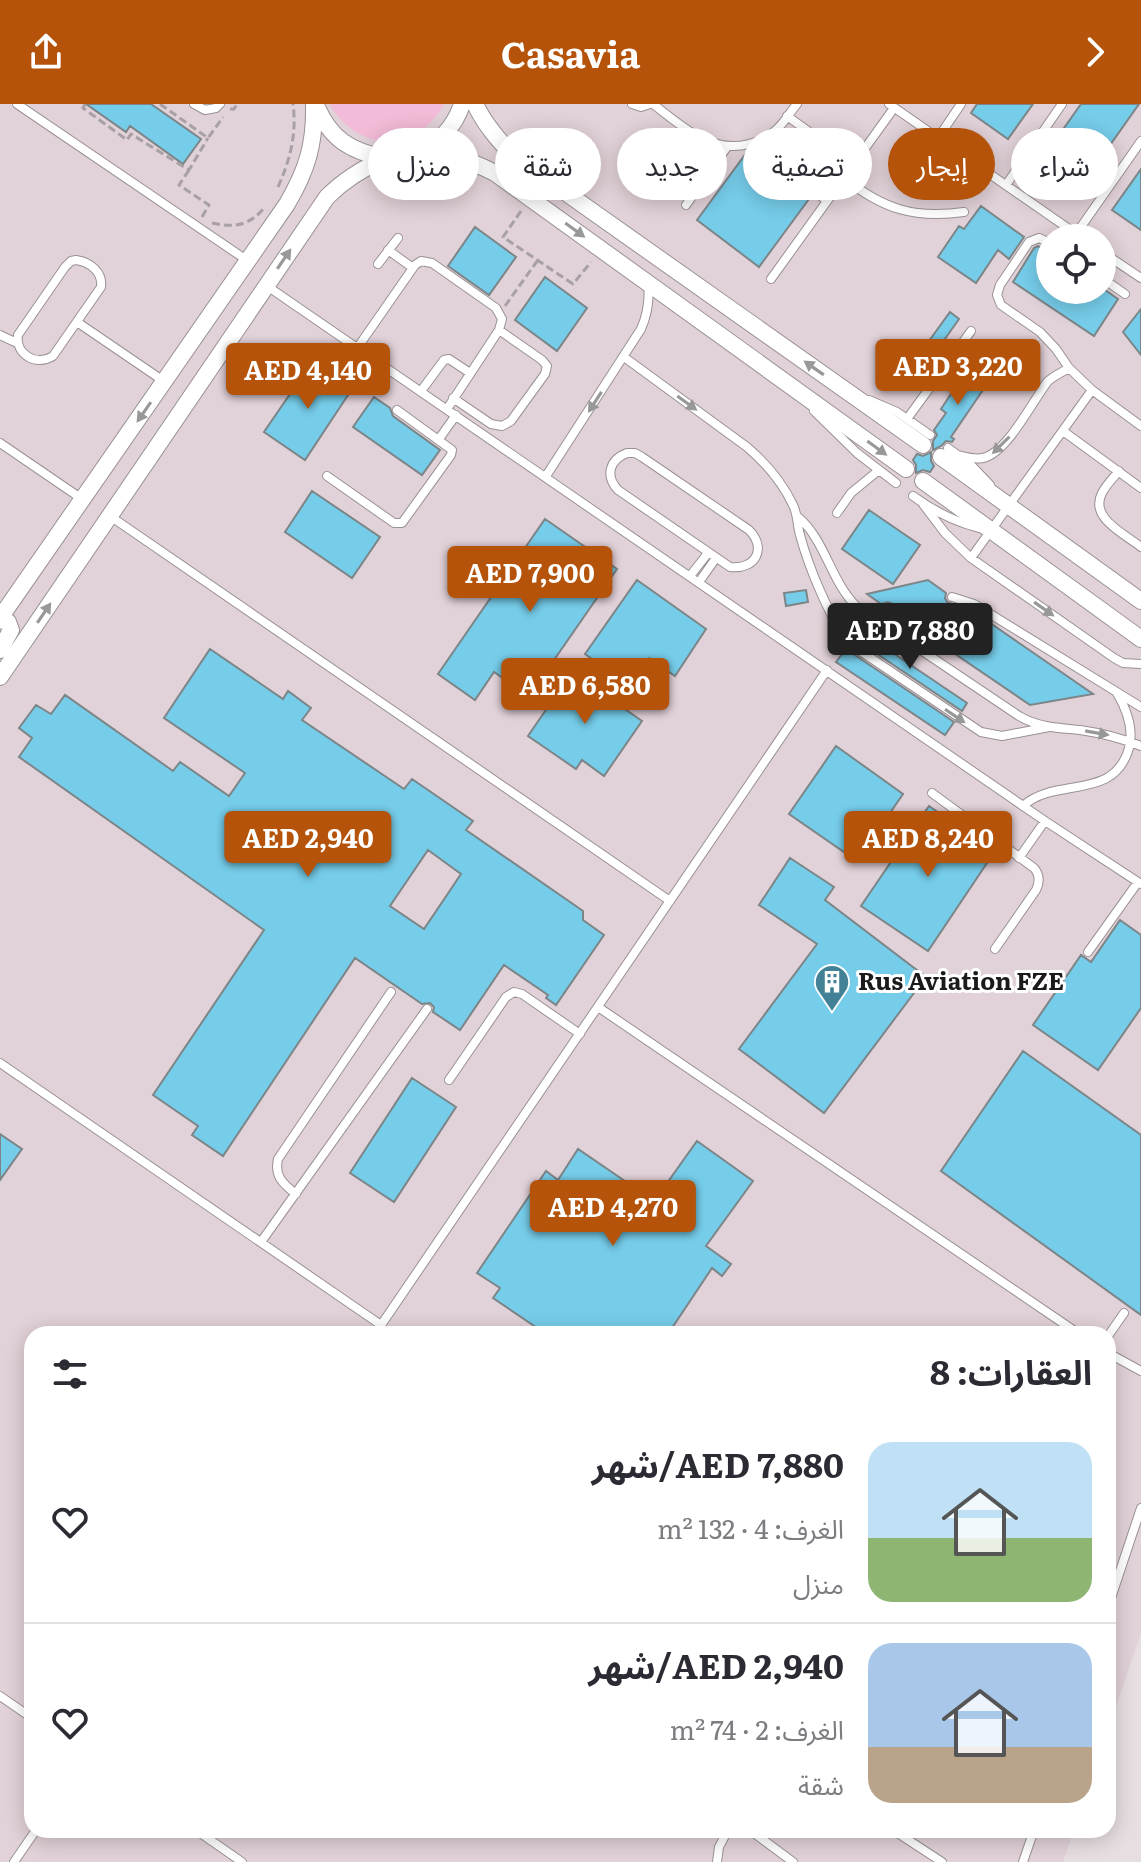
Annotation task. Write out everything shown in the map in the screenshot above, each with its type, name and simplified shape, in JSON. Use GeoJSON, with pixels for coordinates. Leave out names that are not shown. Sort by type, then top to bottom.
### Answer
{"type":"FeatureCollection","features":[{"type":"Feature","properties":{"kind":"street"},"geometry":{"type":"LineString","coordinates":[[0,650],[11,630],[8,622],[0,619],[301,181],[315,128],[315,104]]}},
{"type":"Feature","properties":{"kind":"street"},"geometry":{"type":"LineString","coordinates":[[315,104],[334,135],[349,147],[368,155]]}},
{"type":"Feature","properties":{"kind":"street"},"geometry":{"type":"LineString","coordinates":[[450,128],[462,104]]}},
{"type":"Feature","properties":{"kind":"street"},"geometry":{"type":"LineString","coordinates":[[475,104],[497,140],[514,156],[855,397],[927,440]]}},
{"type":"Feature","properties":{"kind":"street"},"geometry":{"type":"LineString","coordinates":[[0,677],[327,197],[344,180],[368,165]]}},
{"type":"Feature","properties":{"kind":"street"},"geometry":{"type":"LineString","coordinates":[[533,200],[799,391],[901,476]]}},
{"type":"Feature","properties":{"kind":"street"},"geometry":{"type":"LineString","coordinates":[[949,453],[1009,506],[1141,601]]}},
{"type":"Feature","properties":{"kind":"street"},"geometry":{"type":"LineString","coordinates":[[923,481],[1141,639]]}},
{"type":"Feature","properties":{"kind":"lane"},"geometry":{"type":"LineString","coordinates":[[17,104],[248,261]]}},
{"type":"Feature","properties":{"kind":"lane"},"geometry":{"type":"LineString","coordinates":[[194,104],[205,110],[220,104]]}},
{"type":"Feature","properties":{"kind":"lane"},"geometry":{"type":"LineString","coordinates":[[632,104],[641,107],[652,104],[685,128]]}},
{"type":"Feature","properties":{"kind":"lane"},"geometry":{"type":"LineString","coordinates":[[727,147],[742,146],[769,136],[797,104]]}},
{"type":"Feature","properties":{"kind":"lane"},"geometry":{"type":"LineString","coordinates":[[945,128],[961,104]]}},
{"type":"Feature","properties":{"kind":"lane"},"geometry":{"type":"LineString","coordinates":[[1006,185],[1062,104]]}},
{"type":"Feature","properties":{"kind":"lane"},"geometry":{"type":"LineString","coordinates":[[872,137],[892,106],[924,128]]}},
{"type":"Feature","properties":{"kind":"lane"},"geometry":{"type":"LineString","coordinates":[[787,116],[804,128]]}},
{"type":"Feature","properties":{"kind":"lane"},"geometry":{"type":"LineString","coordinates":[[1087,224],[1141,141]]}},
{"type":"Feature","properties":{"kind":"lane"},"geometry":{"type":"LineString","coordinates":[[995,177],[1062,224]]}},
{"type":"Feature","properties":{"kind":"lane"},"geometry":{"type":"LineString","coordinates":[[872,198],[901,210],[922,214],[964,212]]}},
{"type":"Feature","properties":{"kind":"lane"},"geometry":{"type":"LineString","coordinates":[[686,205],[690,200]]}},
{"type":"Feature","properties":{"kind":"lane"},"geometry":{"type":"LineString","coordinates":[[771,279],[827,201]]}},
{"type":"Feature","properties":{"kind":"lane"},"geometry":{"type":"LineString","coordinates":[[378,264],[398,238]]}},
{"type":"Feature","properties":{"kind":"lane"},"geometry":{"type":"LineString","coordinates":[[1036,239],[1029,242],[1000,285],[997,295],[1001,305],[1040,332],[1069,368],[1092,390],[1141,426]]}},
{"type":"Feature","properties":{"kind":"lane"},"geometry":{"type":"LineString","coordinates":[[388,250],[413,268]]}},
{"type":"Feature","properties":{"kind":"lane"},"geometry":{"type":"LineString","coordinates":[[76,260],[84,261],[98,271],[102,283],[77,322],[47,360],[33,360],[21,351],[17,343],[18,335],[65,267],[76,260]]}},
{"type":"Feature","properties":{"kind":"lane"},"geometry":{"type":"LineString","coordinates":[[358,347],[413,268],[421,261],[429,261],[500,313],[499,330],[447,409]]}},
{"type":"Feature","properties":{"kind":"lane"},"geometry":{"type":"LineString","coordinates":[[1116,261],[1141,278]]}},
{"type":"Feature","properties":{"kind":"lane"},"geometry":{"type":"LineString","coordinates":[[546,476],[641,329],[647,314],[647,282]]}},
{"type":"Feature","properties":{"kind":"lane"},"geometry":{"type":"LineString","coordinates":[[266,285],[1139,883],[1088,952]]}},
{"type":"Feature","properties":{"kind":"lane"},"geometry":{"type":"LineString","coordinates":[[1116,288],[1125,294]]}},
{"type":"Feature","properties":{"kind":"lane"},"geometry":{"type":"LineString","coordinates":[[77,322],[165,382]]}},
{"type":"Feature","properties":{"kind":"lane"},"geometry":{"type":"LineString","coordinates":[[453,398],[491,424],[502,426],[511,421],[545,374],[547,366],[542,360],[499,330]]}},
{"type":"Feature","properties":{"kind":"lane"},"geometry":{"type":"LineString","coordinates":[[907,419],[971,331]]}},
{"type":"Feature","properties":{"kind":"lane"},"geometry":{"type":"LineString","coordinates":[[0,335],[17,343]]}},
{"type":"Feature","properties":{"kind":"lane"},"geometry":{"type":"LineString","coordinates":[[624,357],[764,462],[780,482],[797,516],[813,532],[848,598],[868,615],[1019,716],[1038,725],[1099,733],[1141,746]]}},
{"type":"Feature","properties":{"kind":"lane"},"geometry":{"type":"LineString","coordinates":[[421,391],[444,360],[449,359],[470,373]]}},
{"type":"Feature","properties":{"kind":"lane"},"geometry":{"type":"LineString","coordinates":[[949,453],[970,459],[982,458],[1002,448],[1048,381],[1069,368]]}},
{"type":"Feature","properties":{"kind":"lane"},"geometry":{"type":"LineString","coordinates":[[971,558],[1092,390]]}},
{"type":"Feature","properties":{"kind":"lane"},"geometry":{"type":"LineString","coordinates":[[799,391],[836,434],[879,470],[901,476]]}},
{"type":"Feature","properties":{"kind":"lane"},"geometry":{"type":"LineString","coordinates":[[855,397],[884,406],[907,419],[927,440]]}},
{"type":"Feature","properties":{"kind":"lane"},"geometry":{"type":"LineString","coordinates":[[327,476],[394,523],[403,521],[451,455],[451,447],[397,410]]}},
{"type":"Feature","properties":{"kind":"lane"},"geometry":{"type":"LineString","coordinates":[[439,439],[456,415]]}},
{"type":"Feature","properties":{"kind":"lane"},"geometry":{"type":"LineString","coordinates":[[1063,431],[1141,488]]}},
{"type":"Feature","properties":{"kind":"lane"},"geometry":{"type":"LineString","coordinates":[[0,443],[83,500]]}},
{"type":"Feature","properties":{"kind":"lane"},"geometry":{"type":"LineString","coordinates":[[627,453],[642,457],[749,530],[758,544],[754,560],[747,566],[730,567],[712,556],[618,490],[609,477],[613,461],[627,453]]}},
{"type":"Feature","properties":{"kind":"lane"},"geometry":{"type":"LineString","coordinates":[[837,513],[851,493],[879,470]]}},
{"type":"Feature","properties":{"kind":"lane"},"geometry":{"type":"LineString","coordinates":[[1119,471],[1100,496],[1101,512],[1104,519],[1141,547]]}},
{"type":"Feature","properties":{"kind":"lane"},"geometry":{"type":"LineString","coordinates":[[913,496],[953,519],[991,530]]}},
{"type":"Feature","properties":{"kind":"lane"},"geometry":{"type":"LineString","coordinates":[[923,504],[945,533],[971,558],[1114,658],[1123,663],[1141,664]]}},
{"type":"Feature","properties":{"kind":"lane"},"geometry":{"type":"LineString","coordinates":[[110,516],[670,901]]}},
{"type":"Feature","properties":{"kind":"lane"},"geometry":{"type":"LineString","coordinates":[[797,516],[799,533],[824,597],[839,630],[853,646],[981,732],[1002,736],[1049,727]]}},
{"type":"Feature","properties":{"kind":"lane"},"geometry":{"type":"LineString","coordinates":[[690,576],[712,556]]}},
{"type":"Feature","properties":{"kind":"lane"},"geometry":{"type":"LineString","coordinates":[[699,582],[712,556]]}},
{"type":"Feature","properties":{"kind":"lane"},"geometry":{"type":"LineString","coordinates":[[952,597],[974,604],[1141,707]]}},
{"type":"Feature","properties":{"kind":"lane"},"geometry":{"type":"LineString","coordinates":[[868,615],[889,609]]}},
{"type":"Feature","properties":{"kind":"lane"},"geometry":{"type":"LineString","coordinates":[[0,1063],[381,1325],[827,670]]}},
{"type":"Feature","properties":{"kind":"lane"},"geometry":{"type":"LineString","coordinates":[[1023,806],[1042,794],[1102,781],[1121,765],[1131,741],[1128,716],[1117,693]]}},
{"type":"Feature","properties":{"kind":"lane"},"geometry":{"type":"LineString","coordinates":[[932,793],[1039,876],[1038,886],[995,949]]}},
{"type":"Feature","properties":{"kind":"lane"},"geometry":{"type":"LineString","coordinates":[[1019,858],[1045,821]]}},
{"type":"Feature","properties":{"kind":"lane"},"geometry":{"type":"LineString","coordinates":[[296,1194],[280,1180],[278,1159],[391,992]]}},
{"type":"Feature","properties":{"kind":"lane"},"geometry":{"type":"LineString","coordinates":[[449,1080],[506,997],[514,992],[522,994],[580,1034]]}},
{"type":"Feature","properties":{"kind":"lane"},"geometry":{"type":"LineString","coordinates":[[598,1007],[1067,1326]]}},
{"type":"Feature","properties":{"kind":"lane"},"geometry":{"type":"LineString","coordinates":[[261,1242],[427,1009]]}},
{"type":"Feature","properties":{"kind":"lane"},"geometry":{"type":"LineString","coordinates":[[1115,1326],[1124,1313]]}},
{"type":"Feature","properties":{"kind":"lane"},"geometry":{"type":"LineString","coordinates":[[1116,1357],[1141,1371]]}},
{"type":"Feature","properties":{"kind":"lane"},"geometry":{"type":"LineString","coordinates":[[1116,1583],[1141,1508]]}},
{"type":"Feature","properties":{"kind":"lane"},"geometry":{"type":"LineString","coordinates":[[0,1696],[24,1712]]}},
{"type":"Feature","properties":{"kind":"lane"},"geometry":{"type":"LineString","coordinates":[[14,1862],[30,1838]]}},
{"type":"Feature","properties":{"kind":"lane"},"geometry":{"type":"LineString","coordinates":[[208,1838],[242,1862]]}},
{"type":"Feature","properties":{"kind":"lane"},"geometry":{"type":"LineString","coordinates":[[717,1862],[724,1838]]}},
{"type":"Feature","properties":{"kind":"lane"},"geometry":{"type":"LineString","coordinates":[[761,1838],[793,1862]]}},
{"type":"Feature","properties":{"kind":"lane"},"geometry":{"type":"LineString","coordinates":[[905,1838],[942,1862]]}},
{"type":"Feature","properties":{"kind":"lane"},"geometry":{"type":"LineString","coordinates":[[1023,1862],[1031,1838]]}},
{"type":"Feature","properties":{"kind":"path"},"geometry":{"type":"LineString","coordinates":[[85,104],[83,108],[127,140],[131,134],[189,170]]}},
{"type":"Feature","properties":{"kind":"path"},"geometry":{"type":"LineString","coordinates":[[278,187],[294,139],[293,104]]}},
{"type":"Feature","properties":{"kind":"path"},"geometry":{"type":"LineString","coordinates":[[208,138],[179,185],[209,205]]}},
{"type":"Feature","properties":{"kind":"path"},"geometry":{"type":"LineString","coordinates":[[529,200],[503,237],[573,284],[601,249]]}},
{"type":"Feature","properties":{"kind":"path"},"geometry":{"type":"LineString","coordinates":[[202,216],[214,223],[239,225],[251,221],[266,206]]}},
{"type":"Feature","properties":{"kind":"path"},"geometry":{"type":"LineString","coordinates":[[500,313],[538,260]]}},
{"type":"Feature","properties":{"kind":"shaded area"},"geometry":{"type":"Polygon","coordinates":[[[0,104],[1141,104],[1141,1633],[1116,1706],[1116,1326],[24,1326],[24,1838],[1071,1838],[1063,1862],[0,1862],[0,104]]]}},
{"type":"Feature","properties":{"kind":"shaded area"},"geometry":{"type":"Polygon","coordinates":[[[330,104],[444,104],[423,128],[368,128],[368,138],[355,132],[330,104]]]}},
{"type":"Feature","properties":{"kind":"building"},"geometry":{"type":"Polygon","coordinates":[[[86,104],[151,104],[201,139],[183,164],[130,126],[126,132],[86,104]]]}},
{"type":"Feature","properties":{"kind":"building"},"geometry":{"type":"Polygon","coordinates":[[[977,104],[1033,104],[1016,128],[1011,128],[1008,139],[971,113],[977,104]]]}},
{"type":"Feature","properties":{"kind":"building"},"geometry":{"type":"Polygon","coordinates":[[[1081,104],[1139,104],[1118,134],[1118,128],[1064,128],[1081,104]]]}},
{"type":"Feature","properties":{"kind":"building"},"geometry":{"type":"Polygon","coordinates":[[[743,157],[743,200],[808,200],[759,267],[697,220],[712,200],[727,200],[727,179],[743,157]]]}},
{"type":"Feature","properties":{"kind":"building"},"geometry":{"type":"Polygon","coordinates":[[[1141,169],[1141,230],[1112,210],[1141,169]]]}},
{"type":"Feature","properties":{"kind":"building"},"geometry":{"type":"Polygon","coordinates":[[[981,206],[1024,237],[1009,259],[998,250],[976,283],[938,257],[959,226],[964,229],[981,206]]]}},
{"type":"Feature","properties":{"kind":"building"},"geometry":{"type":"Polygon","coordinates":[[[475,227],[516,257],[489,295],[448,266],[475,227]]]}},
{"type":"Feature","properties":{"kind":"building"},"geometry":{"type":"Polygon","coordinates":[[[1036,247],[1036,297],[1013,282],[1036,247]]]}},
{"type":"Feature","properties":{"kind":"building"},"geometry":{"type":"Polygon","coordinates":[[[545,277],[587,308],[557,351],[515,320],[545,277]]]}},
{"type":"Feature","properties":{"kind":"building"},"geometry":{"type":"Polygon","coordinates":[[[1046,304],[1115,304],[1094,336],[1046,304]]]}},
{"type":"Feature","properties":{"kind":"building"},"geometry":{"type":"Polygon","coordinates":[[[1141,309],[1141,355],[1123,332],[1141,309]]]}},
{"type":"Feature","properties":{"kind":"building"},"geometry":{"type":"Polygon","coordinates":[[[950,312],[959,319],[918,377],[908,370],[950,312]]]}},
{"type":"Feature","properties":{"kind":"building"},"geometry":{"type":"Polygon","coordinates":[[[312,362],[352,389],[305,460],[264,432],[312,362]]]}},
{"type":"Feature","properties":{"kind":"building"},"geometry":{"type":"Polygon","coordinates":[[[967,370],[987,384],[951,437],[954,439],[952,442],[946,441],[933,450],[937,435],[934,430],[946,413],[941,409],[967,370]]]}},
{"type":"Feature","properties":{"kind":"building"},"geometry":{"type":"Polygon","coordinates":[[[374,397],[390,408],[393,416],[440,450],[422,475],[353,427],[374,397]]]}},
{"type":"Feature","properties":{"kind":"building"},"geometry":{"type":"Polygon","coordinates":[[[931,452],[934,466],[930,472],[923,470],[916,473],[913,460],[917,454],[923,456],[931,452]]]}},
{"type":"Feature","properties":{"kind":"building"},"geometry":{"type":"Polygon","coordinates":[[[312,491],[380,537],[352,578],[285,532],[312,491]]]}},
{"type":"Feature","properties":{"kind":"building"},"geometry":{"type":"Polygon","coordinates":[[[869,510],[920,545],[893,584],[842,549],[869,510]]]}},
{"type":"Feature","properties":{"kind":"building"},"geometry":{"type":"Polygon","coordinates":[[[545,519],[617,569],[529,696],[494,672],[475,700],[438,674],[545,519]]]}},
{"type":"Feature","properties":{"kind":"building"},"geometry":{"type":"Polygon","coordinates":[[[637,580],[706,629],[675,676],[649,658],[629,685],[585,654],[637,580]]]}},
{"type":"Feature","properties":{"kind":"building"},"geometry":{"type":"Polygon","coordinates":[[[928,580],[946,593],[947,602],[977,614],[1093,694],[1030,705],[895,613],[893,604],[881,604],[867,594],[928,580]]]}},
{"type":"Feature","properties":{"kind":"building"},"geometry":{"type":"Polygon","coordinates":[[[806,590],[808,602],[786,606],[784,593],[806,590]]]}},
{"type":"Feature","properties":{"kind":"building"},"geometry":{"type":"Polygon","coordinates":[[[859,630],[967,703],[962,711],[858,641],[855,637],[859,630]]]}},
{"type":"Feature","properties":{"kind":"building"},"geometry":{"type":"Polygon","coordinates":[[[210,649],[283,699],[288,691],[311,708],[302,720],[404,789],[412,779],[473,821],[466,830],[583,911],[583,920],[604,935],[556,1005],[546,998],[548,995],[504,965],[460,1030],[433,1012],[434,1007],[430,1003],[422,1004],[355,958],[223,1156],[192,1135],[198,1126],[153,1095],[264,930],[19,757],[32,738],[19,728],[36,705],[51,714],[65,695],[173,771],[180,762],[229,796],[245,773],[164,718],[210,649]],[[428,850],[390,906],[424,929],[461,874],[428,850]]]}},
{"type":"Feature","properties":{"kind":"building"},"geometry":{"type":"Polygon","coordinates":[[[846,649],[954,722],[945,735],[836,662],[846,649]]]}},
{"type":"Feature","properties":{"kind":"building"},"geometry":{"type":"Polygon","coordinates":[[[572,672],[642,721],[604,776],[582,760],[576,769],[528,736],[572,672]]]}},
{"type":"Feature","properties":{"kind":"building"},"geometry":{"type":"Polygon","coordinates":[[[836,746],[903,794],[857,861],[789,814],[836,746]]]}},
{"type":"Feature","properties":{"kind":"building"},"geometry":{"type":"Polygon","coordinates":[[[929,806],[995,851],[928,951],[861,906],[929,806]]]}},
{"type":"Feature","properties":{"kind":"building","name":"Rus Aviation FZE"},"geometry":{"type":"Polygon","coordinates":[[[790,858],[834,887],[825,900],[926,977],[824,1113],[739,1049],[817,944],[759,905],[790,858]]]}},
{"type":"Feature","properties":{"kind":"building"},"geometry":{"type":"Polygon","coordinates":[[[1120,920],[1141,935],[1141,1008],[1098,1070],[1033,1025],[1081,955],[1091,962],[1120,920]]]}},
{"type":"Feature","properties":{"kind":"building"},"geometry":{"type":"Polygon","coordinates":[[[1023,1051],[1141,1135],[1141,1315],[941,1171],[1023,1051]]]}},
{"type":"Feature","properties":{"kind":"building"},"geometry":{"type":"Polygon","coordinates":[[[412,1078],[456,1107],[394,1202],[350,1173],[412,1078]]]}},
{"type":"Feature","properties":{"kind":"building"},"geometry":{"type":"Polygon","coordinates":[[[0,1134],[22,1149],[0,1180],[0,1134]]]}},
{"type":"Feature","properties":{"kind":"building"},"geometry":{"type":"Polygon","coordinates":[[[697,1141],[753,1181],[706,1246],[731,1264],[722,1276],[712,1268],[673,1326],[534,1326],[493,1298],[500,1288],[477,1273],[546,1171],[558,1180],[578,1149],[635,1188],[616,1215],[635,1228],[697,1141]]]}},
{"type":"Feature","properties":{"kind":"place","name":"Rus Aviation FZE"},"geometry":{"type":"Point","coordinates":[832,1013]}}]}
